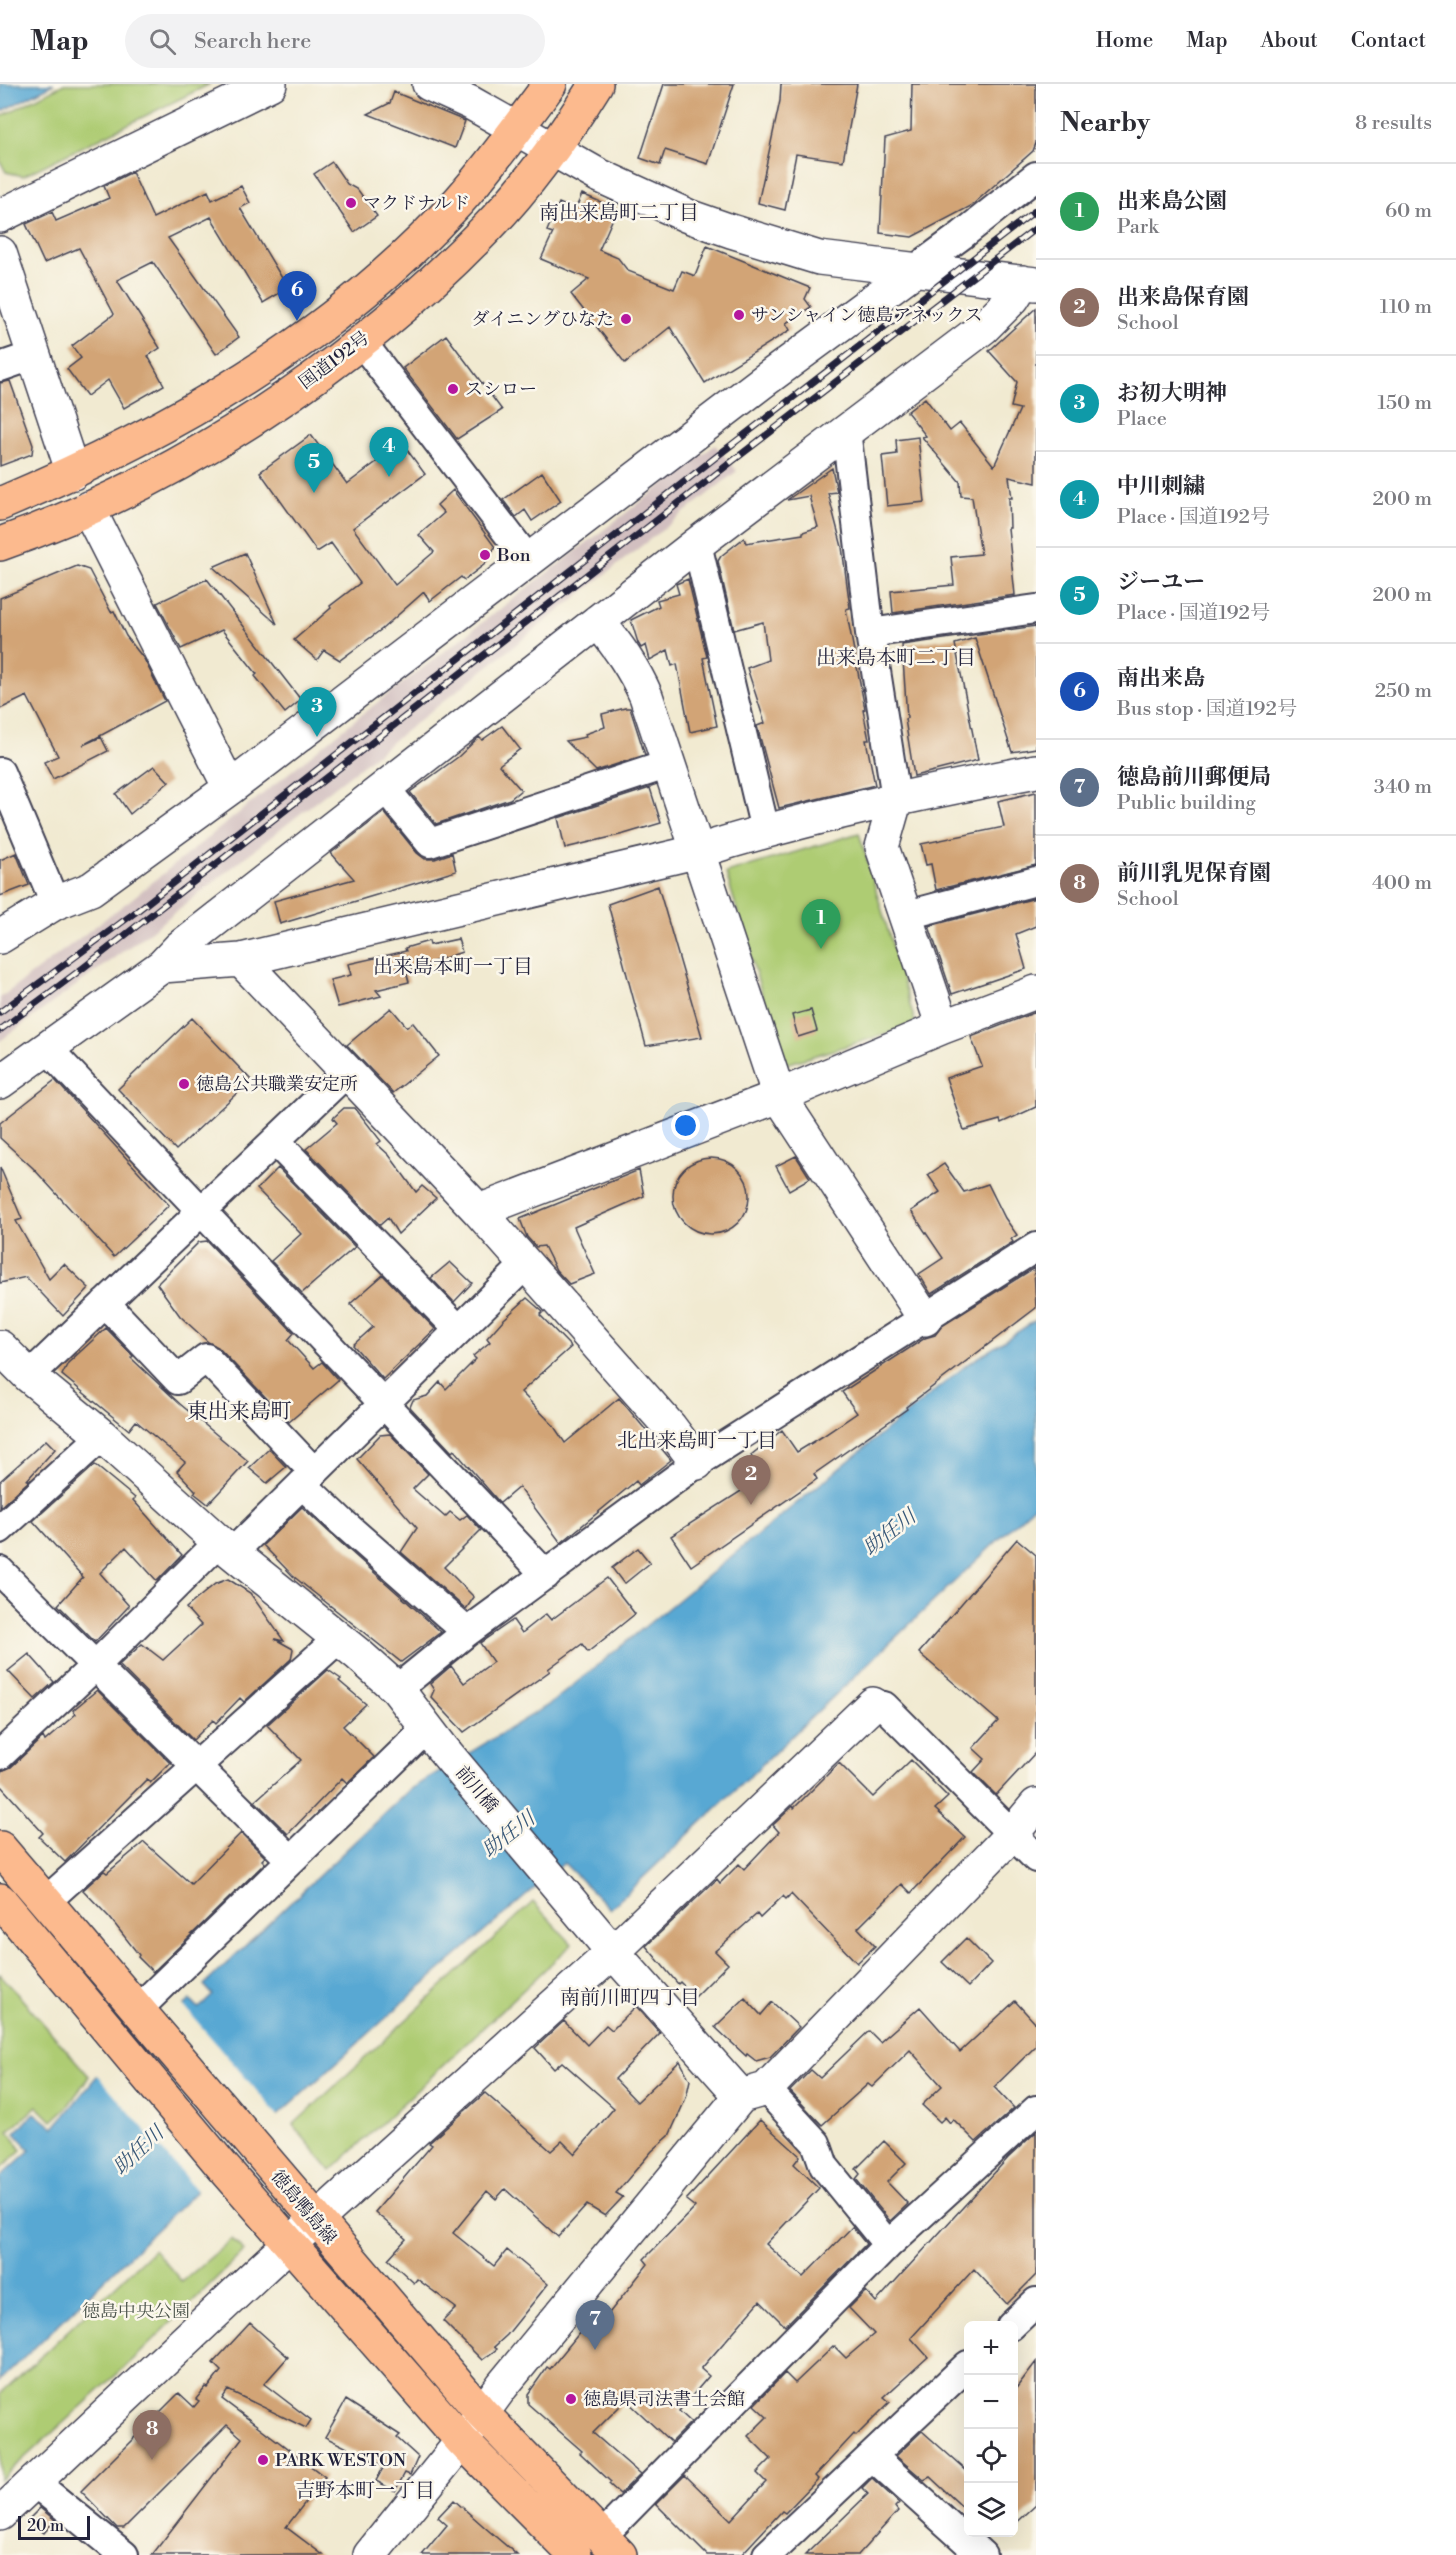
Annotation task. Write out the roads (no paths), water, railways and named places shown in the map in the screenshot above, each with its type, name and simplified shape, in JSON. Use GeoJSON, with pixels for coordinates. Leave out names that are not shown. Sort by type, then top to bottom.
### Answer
{"type":"FeatureCollection","features":[{"type":"Feature","properties":{"kind":"main road","name":"国道192号"},"geometry":{"type":"LineString","coordinates":[[0,504],[73,473],[147,435],[276,359],[354,301],[457,203],[490,165],[550,84]]}},
{"type":"Feature","properties":{"kind":"main road","name":"国道192号"},"geometry":{"type":"LineString","coordinates":[[0,544],[88,508],[165,470],[239,429],[361,341],[444,271],[488,228],[520,190],[596,84]]}},
{"type":"Feature","properties":{"kind":"main road","name":"徳島鴨島線"},"geometry":{"type":"LineString","coordinates":[[0,1848],[316,2221],[599,2549]]}},
{"type":"Feature","properties":{"kind":"main road","name":"徳島鴨島線"},"geometry":{"type":"LineString","coordinates":[[0,1900],[263,2211],[462,2440],[599,2549]]}},
{"type":"Feature","properties":{"kind":"street"},"geometry":{"type":"LineString","coordinates":[[0,216],[270,84]]}},
{"type":"Feature","properties":{"kind":"street"},"geometry":{"type":"LineString","coordinates":[[429,84],[471,103],[598,175],[688,216],[731,231],[819,258],[913,270],[1032,278]]}},
{"type":"Feature","properties":{"kind":"street"},"geometry":{"type":"LineString","coordinates":[[0,937],[55,903],[91,889],[230,788],[528,560],[962,235],[1036,176]]}},
{"type":"Feature","properties":{"kind":"street"},"geometry":{"type":"LineString","coordinates":[[0,253],[32,356],[73,473]]}},
{"type":"Feature","properties":{"kind":"street"},"geometry":{"type":"LineString","coordinates":[[0,1082],[162,966],[179,948],[697,544],[983,328],[1032,278]]}},
{"type":"Feature","properties":{"kind":"street"},"geometry":{"type":"LineString","coordinates":[[361,341],[528,560]]}},
{"type":"Feature","properties":{"kind":"street"},"geometry":{"type":"LineString","coordinates":[[0,367],[32,356]]}},
{"type":"Feature","properties":{"kind":"street"},"geometry":{"type":"LineString","coordinates":[[846,430],[870,633],[896,798],[882,847],[944,1027]]}},
{"type":"Feature","properties":{"kind":"street"},"geometry":{"type":"LineString","coordinates":[[88,508],[230,788]]}},
{"type":"Feature","properties":{"kind":"street"},"geometry":{"type":"LineString","coordinates":[[697,544],[765,830]]}},
{"type":"Feature","properties":{"kind":"street"},"geometry":{"type":"LineString","coordinates":[[870,633],[1036,609]]}},
{"type":"Feature","properties":{"kind":"street"},"geometry":{"type":"LineString","coordinates":[[598,621],[637,675],[699,851],[778,1096],[925,1319]]}},
{"type":"Feature","properties":{"kind":"street"},"geometry":{"type":"LineString","coordinates":[[385,788],[430,843],[669,764]]}},
{"type":"Feature","properties":{"kind":"street"},"geometry":{"type":"LineString","coordinates":[[162,966],[241,960],[699,851],[765,830],[896,798],[1036,771]]}},
{"type":"Feature","properties":{"kind":"street"},"geometry":{"type":"LineString","coordinates":[[0,772],[55,903]]}},
{"type":"Feature","properties":{"kind":"street"},"geometry":{"type":"LineString","coordinates":[[907,915],[1036,882]]}},
{"type":"Feature","properties":{"kind":"street"},"geometry":{"type":"LineString","coordinates":[[241,960],[479,1211],[670,1427],[697,1463]]}},
{"type":"Feature","properties":{"kind":"street"},"geometry":{"type":"LineString","coordinates":[[479,1211],[778,1096],[944,1027],[1036,992]]}},
{"type":"Feature","properties":{"kind":"street"},"geometry":{"type":"LineString","coordinates":[[47,1048],[546,1575]]}},
{"type":"Feature","properties":{"kind":"street"},"geometry":{"type":"LineString","coordinates":[[29,1376],[347,1072]]}},
{"type":"Feature","properties":{"kind":"street"},"geometry":{"type":"LineString","coordinates":[[275,1141],[459,1330]]}},
{"type":"Feature","properties":{"kind":"street"},"geometry":{"type":"LineString","coordinates":[[397,1689],[467,1632],[697,1463],[1036,1247]]}},
{"type":"Feature","properties":{"kind":"street"},"geometry":{"type":"LineString","coordinates":[[0,1755],[225,1547],[308,1478],[526,1264]]}},
{"type":"Feature","properties":{"kind":"street"},"geometry":{"type":"LineString","coordinates":[[105,1303],[178,1380],[206,1358],[308,1478],[342,1522],[467,1632]]}},
{"type":"Feature","properties":{"kind":"street","name":"前川橋"},"geometry":{"type":"LineString","coordinates":[[0,1347],[29,1376],[102,1436],[225,1547],[397,1689],[434,1738],[613,1952],[754,2092]]}},
{"type":"Feature","properties":{"kind":"street"},"geometry":{"type":"LineString","coordinates":[[0,1529],[102,1436]]}},
{"type":"Feature","properties":{"kind":"street"},"geometry":{"type":"LineString","coordinates":[[0,1571],[291,1860]]}},
{"type":"Feature","properties":{"kind":"street"},"geometry":{"type":"LineString","coordinates":[[45,1902],[338,1639]]}},
{"type":"Feature","properties":{"kind":"street"},"geometry":{"type":"LineString","coordinates":[[0,2514],[291,2243],[613,1952],[873,1704],[884,1706],[1036,1858]]}},
{"type":"Feature","properties":{"kind":"street"},"geometry":{"type":"LineString","coordinates":[[143,2018],[291,1860],[434,1738]]}},
{"type":"Feature","properties":{"kind":"street"},"geometry":{"type":"LineString","coordinates":[[370,2555],[482,2413],[754,2092],[1011,1835],[1036,1805]]}},
{"type":"Feature","properties":{"kind":"street"},"geometry":{"type":"LineString","coordinates":[[754,2092],[816,2143],[824,2166],[888,2245]]}},
{"type":"Feature","properties":{"kind":"street"},"geometry":{"type":"LineString","coordinates":[[599,2549],[888,2245],[1036,2110]]}},
{"type":"Feature","properties":{"kind":"street"},"geometry":{"type":"LineString","coordinates":[[1015,2321],[1036,2302]]}},
{"type":"Feature","properties":{"kind":"street"},"geometry":{"type":"LineString","coordinates":[[767,2555],[964,2371]]}},
{"type":"Feature","properties":{"kind":"street"},"geometry":{"type":"LineString","coordinates":[[872,2456],[982,2555]]}},
{"type":"Feature","properties":{"kind":"street"},"geometry":{"type":"LineString","coordinates":[[34,2482],[124,2555]]}},
{"type":"Feature","properties":{"kind":"water"},"geometry":{"type":"Polygon","coordinates":[[[0,84],[54,84],[0,112],[0,84]]]}},
{"type":"Feature","properties":{"kind":"water","name":"助任川"},"geometry":{"type":"Polygon","coordinates":[[[1036,1320],[1036,1504],[610,1909],[564,1863],[417,1990],[222,2166],[0,2381],[0,2177],[30,2150],[15,2133],[35,2113],[54,2128],[96,2077],[191,2000],[199,2008],[213,1995],[204,1985],[410,1789],[550,1704],[965,1366],[1036,1320]]]}},
{"type":"Feature","properties":{"kind":"railway"},"geometry":{"type":"LineString","coordinates":[[0,1012],[137,911],[721,453],[1036,210]]}},
{"type":"Feature","properties":{"kind":"railway"},"geometry":{"type":"LineString","coordinates":[[0,1030],[1036,228]]}},
{"type":"Feature","properties":{"kind":"place","name":"マクドナルド"},"geometry":{"type":"Point","coordinates":[351,203]}},
{"type":"Feature","properties":{"kind":"place","name":"サンシャイン徳島アネックス"},"geometry":{"type":"Point","coordinates":[739,315]}},
{"type":"Feature","properties":{"kind":"place","name":"ダイニングひなた"},"geometry":{"type":"Point","coordinates":[626,319]}},
{"type":"Feature","properties":{"kind":"place","name":"南出来島"},"geometry":{"type":"Point","coordinates":[297,321]}},
{"type":"Feature","properties":{"kind":"place","name":"スシロー"},"geometry":{"type":"Point","coordinates":[453,389]}},
{"type":"Feature","properties":{"kind":"place","name":"中川刺繍"},"geometry":{"type":"Point","coordinates":[389,477]}},
{"type":"Feature","properties":{"kind":"place","name":"ジーユー"},"geometry":{"type":"Point","coordinates":[314,493]}},
{"type":"Feature","properties":{"kind":"place","name":"Bon"},"geometry":{"type":"Point","coordinates":[485,555]}},
{"type":"Feature","properties":{"kind":"place","name":"お初大明神"},"geometry":{"type":"Point","coordinates":[317,737]}},
{"type":"Feature","properties":{"kind":"place","name":"出来島公園"},"geometry":{"type":"Point","coordinates":[821,949]}},
{"type":"Feature","properties":{"kind":"place","name":"徳島公共職業安定所"},"geometry":{"type":"Point","coordinates":[184,1084]}},
{"type":"Feature","properties":{"kind":"place","name":"出来島保育園"},"geometry":{"type":"Point","coordinates":[751,1505]}},
{"type":"Feature","properties":{"kind":"place","name":"徳島前川郵便局"},"geometry":{"type":"Point","coordinates":[595,2350]}},
{"type":"Feature","properties":{"kind":"place","name":"徳島県司法書士会館"},"geometry":{"type":"Point","coordinates":[571,2399]}},
{"type":"Feature","properties":{"kind":"place","name":"前川乳児保育園"},"geometry":{"type":"Point","coordinates":[152,2460]}},
{"type":"Feature","properties":{"kind":"place","name":"PARK WESTON"},"geometry":{"type":"Point","coordinates":[263,2460]}},
{"type":"Feature","properties":{"kind":"district","name":"南出来島町二丁目"},"geometry":{"type":"Point","coordinates":[619,212]}},
{"type":"Feature","properties":{"kind":"district","name":"出来島本町二丁目"},"geometry":{"type":"Point","coordinates":[896,657]}},
{"type":"Feature","properties":{"kind":"district","name":"出来島本町一丁目"},"geometry":{"type":"Point","coordinates":[453,966]}},
{"type":"Feature","properties":{"kind":"district","name":"東出来島町"},"geometry":{"type":"Point","coordinates":[239,1411]}},
{"type":"Feature","properties":{"kind":"district","name":"北出来島町一丁目"},"geometry":{"type":"Point","coordinates":[697,1440]}},
{"type":"Feature","properties":{"kind":"district","name":"南前川町四丁目"},"geometry":{"type":"Point","coordinates":[630,1997]}},
{"type":"Feature","properties":{"kind":"district","name":"吉野本町一丁目"},"geometry":{"type":"Point","coordinates":[365,2490]}},
{"type":"Feature","properties":{"kind":"park label","name":"徳島中央公園"},"geometry":{"type":"Point","coordinates":[136,2311]}}]}
